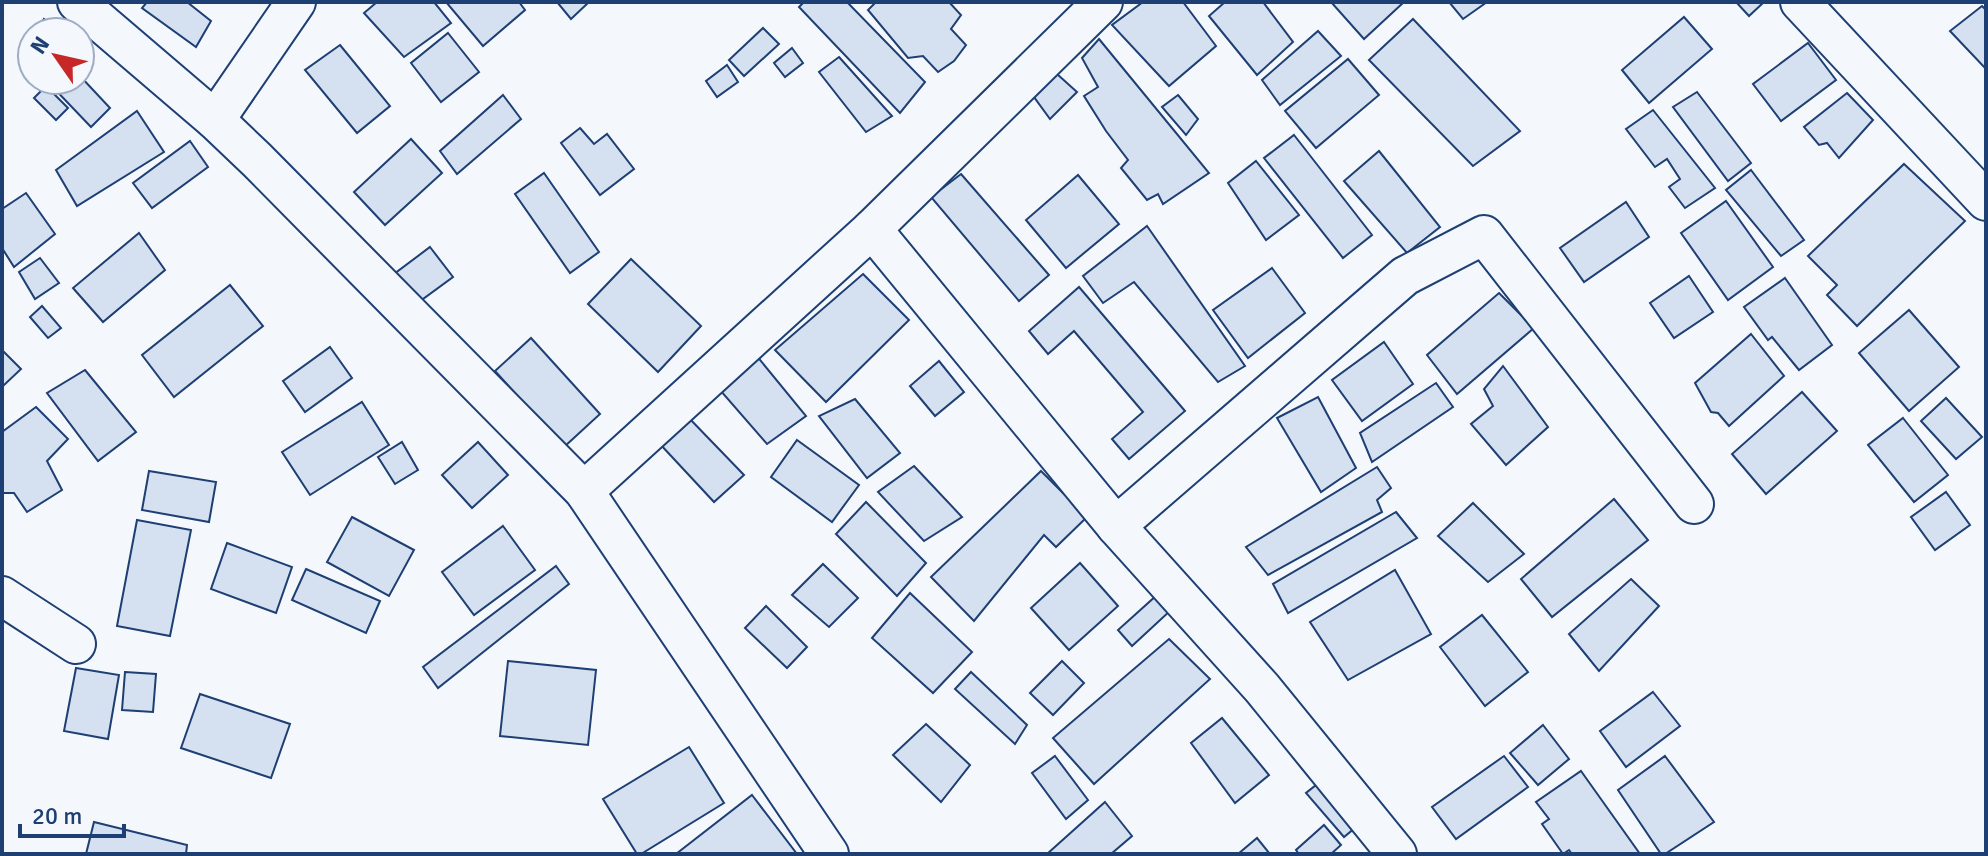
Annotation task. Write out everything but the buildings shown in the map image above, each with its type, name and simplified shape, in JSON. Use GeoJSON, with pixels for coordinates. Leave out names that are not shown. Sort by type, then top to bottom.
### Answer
{"type":"FeatureCollection","features":[{"type":"Feature","properties":{"kind":"street"},"geometry":{"type":"LineString","coordinates":[[77,2],[257,160],[584,491],[829,854]]}},
{"type":"Feature","properties":{"kind":"street"},"geometry":{"type":"LineString","coordinates":[[215,120],[296,2]]}},
{"type":"Feature","properties":{"kind":"street"},"geometry":{"type":"LineString","coordinates":[[584,491],[872,229],[1103,2]]}},
{"type":"Feature","properties":{"kind":"street"},"geometry":{"type":"LineString","coordinates":[[1800,2],[1986,201]]}},
{"type":"Feature","properties":{"kind":"street"},"geometry":{"type":"LineString","coordinates":[[872,229],[1116,526],[1262,688],[1397,854]]}},
{"type":"Feature","properties":{"kind":"street"},"geometry":{"type":"LineString","coordinates":[[1116,526],[1405,276],[1484,235],[1694,504]]}},
{"type":"Feature","properties":{"kind":"street"},"geometry":{"type":"LineString","coordinates":[[2,596],[76,644]]}}]}
